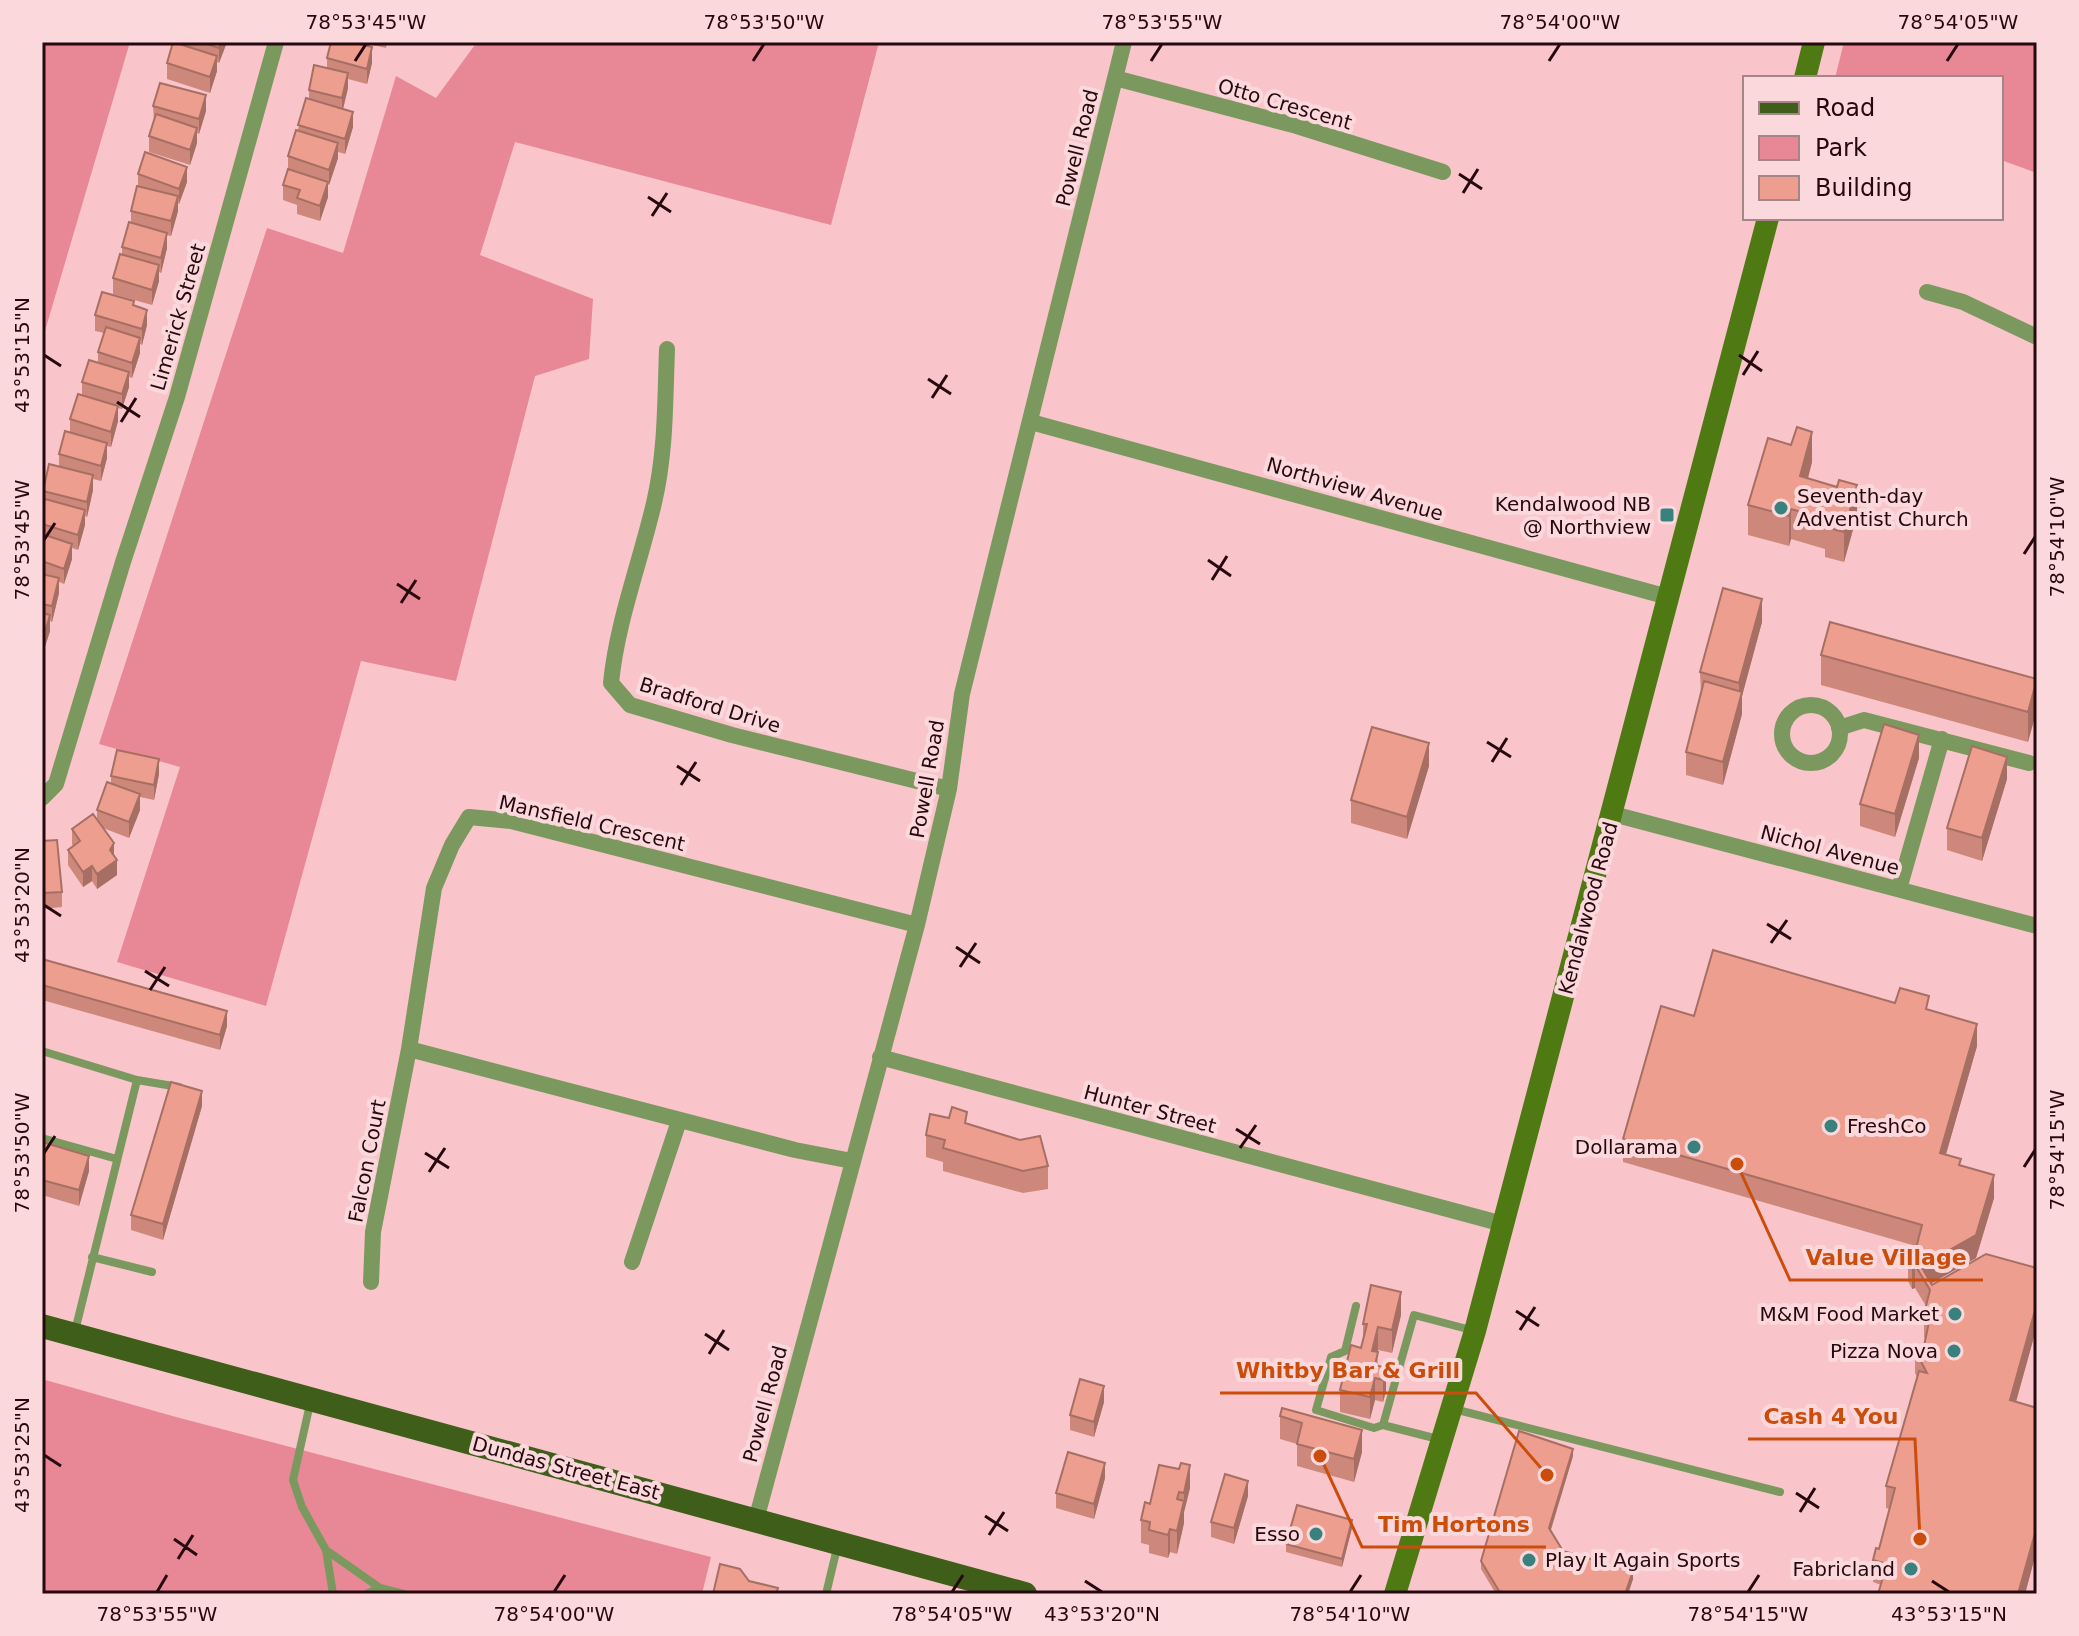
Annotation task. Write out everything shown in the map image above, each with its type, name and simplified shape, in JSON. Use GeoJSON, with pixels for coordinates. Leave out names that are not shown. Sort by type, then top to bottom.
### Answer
{"type":"FeatureCollection","features":[{"type":"Feature","properties":{"kind":"main road","name":"Dundas Street East"},"geometry":{"type":"LineString","coordinates":[[42,1326],[1025,1594]]}},
{"type":"Feature","properties":{"kind":"street","name":"Limerick Street"},"geometry":{"type":"LineString","coordinates":[[42,798],[56,784],[118,577],[177,397],[276,42]]}},
{"type":"Feature","properties":{"kind":"street","name":"Powell Road"},"geometry":{"type":"LineString","coordinates":[[756,1520],[917,925],[949,789],[962,694],[1124,42]]}},
{"type":"Feature","properties":{"kind":"street"},"geometry":{"type":"LineString","coordinates":[[1806,76],[1814,42]]}},
{"type":"Feature","properties":{"kind":"street","name":"Otto Crescent"},"geometry":{"type":"LineString","coordinates":[[1115,78],[1297,126],[1443,172]]}},
{"type":"Feature","properties":{"kind":"street","name":"Kendalwood Road"},"geometry":{"type":"LineString","coordinates":[[1395,1594],[1475,1331],[1767,220]]}},
{"type":"Feature","properties":{"kind":"street"},"geometry":{"type":"LineString","coordinates":[[1927,292],[1963,302],[2037,337]]}},
{"type":"Feature","properties":{"kind":"street","name":"Bradford Drive"},"geometry":{"type":"LineString","coordinates":[[667,349],[663,457],[640,560],[614,650],[611,683],[630,705],[732,735],[949,789]]}},
{"type":"Feature","properties":{"kind":"street","name":"Northview Avenue"},"geometry":{"type":"LineString","coordinates":[[1031,422],[1668,597]]}},
{"type":"Feature","properties":{"kind":"street"},"geometry":{"type":"LineString","coordinates":[[1839,728],[1864,720],[2029,763]]}},
{"type":"Feature","properties":{"kind":"street"},"geometry":{"type":"LineString","coordinates":[[1899,889],[1942,739]]}},
{"type":"Feature","properties":{"kind":"street","name":"Nichol Avenue"},"geometry":{"type":"LineString","coordinates":[[1613,814],[2037,926]]}},
{"type":"Feature","properties":{"kind":"street","name":"Mansfield Crescent"},"geometry":{"type":"LineString","coordinates":[[409,1049],[434,888],[452,845],[469,817],[511,821],[917,925]]}},
{"type":"Feature","properties":{"kind":"street"},"geometry":{"type":"LineString","coordinates":[[409,1049],[679,1121],[852,1161]]}},
{"type":"Feature","properties":{"kind":"street","name":"Falcon Court"},"geometry":{"type":"LineString","coordinates":[[371,1282],[373,1232],[409,1049]]}},
{"type":"Feature","properties":{"kind":"street","name":"Hunter Street"},"geometry":{"type":"LineString","coordinates":[[880,1057],[1503,1224]]}},
{"type":"Feature","properties":{"kind":"street"},"geometry":{"type":"LineString","coordinates":[[632,1262],[679,1121]]}},
{"type":"Feature","properties":{"kind":"lane"},"geometry":{"type":"LineString","coordinates":[[42,1051],[137,1080],[195,1090]]}},
{"type":"Feature","properties":{"kind":"lane"},"geometry":{"type":"LineString","coordinates":[[74,1335],[137,1080]]}},
{"type":"Feature","properties":{"kind":"lane"},"geometry":{"type":"LineString","coordinates":[[42,1138],[117,1159]]}},
{"type":"Feature","properties":{"kind":"lane"},"geometry":{"type":"LineString","coordinates":[[92,1257],[152,1272]]}},
{"type":"Feature","properties":{"kind":"lane"},"geometry":{"type":"LineString","coordinates":[[1356,1306],[1345,1351],[1331,1357],[1316,1410],[1374,1428],[1383,1425],[1443,1440]]}},
{"type":"Feature","properties":{"kind":"lane"},"geometry":{"type":"LineString","coordinates":[[1383,1425],[1414,1315],[1475,1331]]}},
{"type":"Feature","properties":{"kind":"lane"},"geometry":{"type":"LineString","coordinates":[[311,1399],[293,1480],[302,1507],[326,1550],[333,1594]]}},
{"type":"Feature","properties":{"kind":"lane"},"geometry":{"type":"LineString","coordinates":[[1453,1408],[1780,1492]]}},
{"type":"Feature","properties":{"kind":"lane"},"geometry":{"type":"LineString","coordinates":[[826,1594],[839,1542]]}},
{"type":"Feature","properties":{"kind":"lane"},"geometry":{"type":"LineString","coordinates":[[326,1550],[380,1588],[404,1594]]}},
{"type":"Feature","properties":{"kind":"lane"},"geometry":{"type":"LineString","coordinates":[[366,1594],[380,1588]]}},
{"type":"Feature","properties":{"kind":"green space"},"geometry":{"type":"Polygon","coordinates":[[[42,42],[130,42],[42,341],[42,42]]]}},
{"type":"Feature","properties":{"kind":"green space"},"geometry":{"type":"Polygon","coordinates":[[[477,42],[879,42],[831,225],[515,142],[480,255],[593,299],[589,359],[535,376],[456,681],[361,661],[266,1006],[117,962],[180,767],[99,744],[267,228],[343,253],[396,76],[436,98],[477,42]]]}},
{"type":"Feature","properties":{"kind":"green space"},"geometry":{"type":"Polygon","coordinates":[[[1844,42],[2037,42],[2037,173],[2003,161],[2003,76],[1836,76],[1844,42]]]}},
{"type":"Feature","properties":{"kind":"green space"},"geometry":{"type":"Polygon","coordinates":[[[42,1379],[711,1557],[702,1594],[42,1594],[42,1379]]]}},
{"type":"Feature","properties":{"kind":"building"},"geometry":{"type":"Polygon","coordinates":[[[173,42],[217,56],[210,77],[167,63],[173,42]]]}},
{"type":"Feature","properties":{"kind":"building"},"geometry":{"type":"Polygon","coordinates":[[[201,42],[221,42],[219,48],[201,42]]]}},
{"type":"Feature","properties":{"kind":"building"},"geometry":{"type":"Polygon","coordinates":[[[331,42],[351,42],[372,47],[367,69],[327,58],[331,42]]]}},
{"type":"Feature","properties":{"kind":"building"},"geometry":{"type":"Polygon","coordinates":[[[314,65],[348,73],[342,98],[309,90],[314,65]]]}},
{"type":"Feature","properties":{"kind":"building"},"geometry":{"type":"Polygon","coordinates":[[[160,83],[206,95],[199,119],[153,106],[160,83]]]}},
{"type":"Feature","properties":{"kind":"building"},"geometry":{"type":"Polygon","coordinates":[[[306,98],[353,112],[345,139],[298,125],[306,98]]]}},
{"type":"Feature","properties":{"kind":"building"},"geometry":{"type":"Polygon","coordinates":[[[156,114],[197,128],[190,150],[149,136],[156,114]]]}},
{"type":"Feature","properties":{"kind":"building"},"geometry":{"type":"Polygon","coordinates":[[[296,130],[338,143],[329,170],[288,156],[296,130]]]}},
{"type":"Feature","properties":{"kind":"building"},"geometry":{"type":"Polygon","coordinates":[[[145,152],[187,167],[179,189],[138,174],[145,152]]]}},
{"type":"Feature","properties":{"kind":"building"},"geometry":{"type":"Polygon","coordinates":[[[288,169],[328,182],[320,206],[297,198],[300,190],[283,185],[288,169]]]}},
{"type":"Feature","properties":{"kind":"building"},"geometry":{"type":"Polygon","coordinates":[[[137,186],[178,196],[171,221],[131,211],[137,186]]]}},
{"type":"Feature","properties":{"kind":"building"},"geometry":{"type":"Polygon","coordinates":[[[129,222],[167,233],[161,258],[122,247],[129,222]]]}},
{"type":"Feature","properties":{"kind":"building"},"geometry":{"type":"Polygon","coordinates":[[[120,254],[159,265],[152,290],[113,278],[120,254]]]}},
{"type":"Feature","properties":{"kind":"building"},"geometry":{"type":"Polygon","coordinates":[[[102,292],[134,301],[133,305],[147,310],[142,329],[95,315],[102,292]]]}},
{"type":"Feature","properties":{"kind":"building"},"geometry":{"type":"Polygon","coordinates":[[[106,327],[140,338],[132,363],[98,352],[106,327]]]}},
{"type":"Feature","properties":{"kind":"building"},"geometry":{"type":"Polygon","coordinates":[[[89,360],[129,372],[122,394],[82,382],[89,360]]]}},
{"type":"Feature","properties":{"kind":"building"},"geometry":{"type":"Polygon","coordinates":[[[78,394],[118,406],[111,432],[70,419],[78,394]]]}},
{"type":"Feature","properties":{"kind":"building"},"geometry":{"type":"Polygon","coordinates":[[[1797,427],[1812,432],[1800,476],[1837,487],[1839,480],[1857,485],[1844,532],[1825,527],[1827,519],[1791,509],[1789,516],[1748,505],[1768,438],[1791,445],[1797,427]]]}},
{"type":"Feature","properties":{"kind":"building"},"geometry":{"type":"Polygon","coordinates":[[[65,431],[107,443],[101,466],[59,454],[65,431]]]}},
{"type":"Feature","properties":{"kind":"building"},"geometry":{"type":"Polygon","coordinates":[[[49,464],[93,475],[87,502],[43,491],[49,464]]]}},
{"type":"Feature","properties":{"kind":"building"},"geometry":{"type":"Polygon","coordinates":[[[45,499],[85,510],[78,535],[42,524],[45,499]]]}},
{"type":"Feature","properties":{"kind":"building"},"geometry":{"type":"Polygon","coordinates":[[[42,534],[72,544],[64,569],[42,561],[42,534]]]}},
{"type":"Feature","properties":{"kind":"building"},"geometry":{"type":"Polygon","coordinates":[[[42,574],[59,578],[52,606],[42,604],[42,574]]]}},
{"type":"Feature","properties":{"kind":"building"},"geometry":{"type":"Polygon","coordinates":[[[1723,588],[1762,599],[1739,683],[1700,672],[1723,588]]]}},
{"type":"Feature","properties":{"kind":"building"},"geometry":{"type":"Polygon","coordinates":[[[42,613],[50,615],[42,641],[42,613]]]}},
{"type":"Feature","properties":{"kind":"building"},"geometry":{"type":"Polygon","coordinates":[[[1830,622],[2037,679],[2028,712],[1821,655],[1830,622]]]}},
{"type":"Feature","properties":{"kind":"building"},"geometry":{"type":"Polygon","coordinates":[[[1704,681],[1742,692],[1723,762],[1686,752],[1704,681]]]}},
{"type":"Feature","properties":{"kind":"building"},"geometry":{"type":"Polygon","coordinates":[[[1884,724],[1919,735],[1895,814],[1860,804],[1884,724]]]}},
{"type":"Feature","properties":{"kind":"building"},"geometry":{"type":"Polygon","coordinates":[[[1372,727],[1429,743],[1407,817],[1351,800],[1372,727]]]}},
{"type":"Feature","properties":{"kind":"building"},"geometry":{"type":"Polygon","coordinates":[[[1972,746],[2007,757],[1982,838],[1947,828],[1972,746]]]}},
{"type":"Feature","properties":{"kind":"building"},"geometry":{"type":"Polygon","coordinates":[[[117,750],[159,759],[154,785],[111,776],[117,750]]]}},
{"type":"Feature","properties":{"kind":"building"},"geometry":{"type":"Polygon","coordinates":[[[107,782],[140,794],[129,822],[97,810],[107,782]]]}},
{"type":"Feature","properties":{"kind":"building"},"geometry":{"type":"Polygon","coordinates":[[[93,814],[114,843],[110,850],[117,860],[97,874],[92,866],[83,872],[68,850],[80,841],[72,829],[93,814]]]}},
{"type":"Feature","properties":{"kind":"building"},"geometry":{"type":"Polygon","coordinates":[[[57,840],[62,892],[42,893],[42,841],[57,840]]]}},
{"type":"Feature","properties":{"kind":"building"},"geometry":{"type":"Polygon","coordinates":[[[1713,950],[1895,1003],[1900,988],[1929,996],[1926,1009],[1977,1024],[1940,1153],[1961,1159],[1959,1165],[1994,1175],[1976,1235],[1921,1266],[1932,1285],[1986,1254],[2037,1268],[2037,1303],[2010,1400],[2037,1408],[2037,1526],[2018,1594],[1878,1594],[1887,1564],[1873,1560],[1876,1548],[1879,1549],[1895,1488],[1886,1486],[1919,1371],[1927,1373],[1915,1350],[1924,1346],[1929,1322],[1924,1314],[1930,1290],[1908,1259],[1914,1256],[1922,1225],[1623,1139],[1661,1006],[1694,1016],[1713,950]]]}},
{"type":"Feature","properties":{"kind":"building"},"geometry":{"type":"Polygon","coordinates":[[[42,959],[227,1011],[220,1035],[42,985],[42,959]]]}},
{"type":"Feature","properties":{"kind":"building"},"geometry":{"type":"Polygon","coordinates":[[[171,1082],[202,1091],[163,1224],[131,1215],[171,1082]]]}},
{"type":"Feature","properties":{"kind":"building"},"geometry":{"type":"Polygon","coordinates":[[[952,1107],[967,1112],[965,1123],[1020,1140],[1040,1136],[1048,1166],[1023,1171],[943,1148],[945,1140],[926,1135],[930,1114],[949,1118],[952,1107]]]}},
{"type":"Feature","properties":{"kind":"building"},"geometry":{"type":"Polygon","coordinates":[[[42,1142],[89,1156],[79,1190],[42,1180],[42,1142]]]}},
{"type":"Feature","properties":{"kind":"building"},"geometry":{"type":"Polygon","coordinates":[[[1371,1285],[1401,1292],[1392,1330],[1378,1327],[1372,1351],[1378,1352],[1375,1365],[1386,1368],[1383,1380],[1375,1378],[1370,1397],[1340,1390],[1351,1345],[1361,1348],[1371,1285]]]}},
{"type":"Feature","properties":{"kind":"building"},"geometry":{"type":"Polygon","coordinates":[[[1080,1379],[1104,1386],[1094,1422],[1070,1415],[1080,1379]]]}},
{"type":"Feature","properties":{"kind":"building"},"geometry":{"type":"Polygon","coordinates":[[[1282,1408],[1362,1430],[1354,1459],[1297,1444],[1302,1423],[1280,1416],[1282,1408]]]}},
{"type":"Feature","properties":{"kind":"building"},"geometry":{"type":"Polygon","coordinates":[[[1519,1431],[1573,1449],[1549,1528],[1563,1551],[1633,1571],[1625,1594],[1511,1594],[1499,1591],[1481,1561],[1519,1431]]]}},
{"type":"Feature","properties":{"kind":"building"},"geometry":{"type":"Polygon","coordinates":[[[1068,1452],[1105,1463],[1094,1504],[1056,1493],[1068,1452]]]}},
{"type":"Feature","properties":{"kind":"building"},"geometry":{"type":"Polygon","coordinates":[[[1181,1463],[1190,1465],[1184,1493],[1179,1492],[1177,1499],[1184,1501],[1177,1531],[1170,1529],[1168,1535],[1149,1530],[1150,1522],[1141,1520],[1145,1502],[1150,1504],[1159,1465],[1179,1469],[1181,1463]]]}},
{"type":"Feature","properties":{"kind":"building"},"geometry":{"type":"Polygon","coordinates":[[[1225,1474],[1248,1481],[1234,1528],[1211,1522],[1225,1474]]]}},
{"type":"Feature","properties":{"kind":"building"},"geometry":{"type":"Polygon","coordinates":[[[1297,1505],[1352,1520],[1342,1559],[1286,1544],[1297,1505]]]}},
{"type":"Feature","properties":{"kind":"building"},"geometry":{"type":"Polygon","coordinates":[[[720,1564],[740,1569],[749,1581],[778,1588],[776,1594],[713,1594],[720,1564]]]}},
{"type":"Feature","properties":{"kind":"place","name":"Seventh-day Adventist Church"},"geometry":{"type":"Point","coordinates":[1781,508]}},
{"type":"Feature","properties":{"kind":"place","name":"Kendalwood NB @ Northview"},"geometry":{"type":"Point","coordinates":[1667,515]}},
{"type":"Feature","properties":{"kind":"place","name":"FreshCo"},"geometry":{"type":"Point","coordinates":[1831,1126]}},
{"type":"Feature","properties":{"kind":"place","name":"Dollarama"},"geometry":{"type":"Point","coordinates":[1694,1147]}},
{"type":"Feature","properties":{"kind":"place","name":"Value Village"},"geometry":{"type":"Point","coordinates":[1737,1164]}},
{"type":"Feature","properties":{"kind":"place","name":"M&M Food Market"},"geometry":{"type":"Point","coordinates":[1955,1314]}},
{"type":"Feature","properties":{"kind":"place","name":"Pizza Nova"},"geometry":{"type":"Point","coordinates":[1954,1351]}},
{"type":"Feature","properties":{"kind":"place","name":"Tim Hortons"},"geometry":{"type":"Point","coordinates":[1320,1456]}},
{"type":"Feature","properties":{"kind":"place","name":"Whitby Bar & Grill"},"geometry":{"type":"Point","coordinates":[1547,1475]}},
{"type":"Feature","properties":{"kind":"place","name":"Esso"},"geometry":{"type":"Point","coordinates":[1316,1534]}},
{"type":"Feature","properties":{"kind":"place","name":"Cash 4 You"},"geometry":{"type":"Point","coordinates":[1920,1539]}},
{"type":"Feature","properties":{"kind":"place","name":"Play It Again Sports"},"geometry":{"type":"Point","coordinates":[1529,1560]}},
{"type":"Feature","properties":{"kind":"place","name":"Fabricland"},"geometry":{"type":"Point","coordinates":[1911,1569]}}]}
